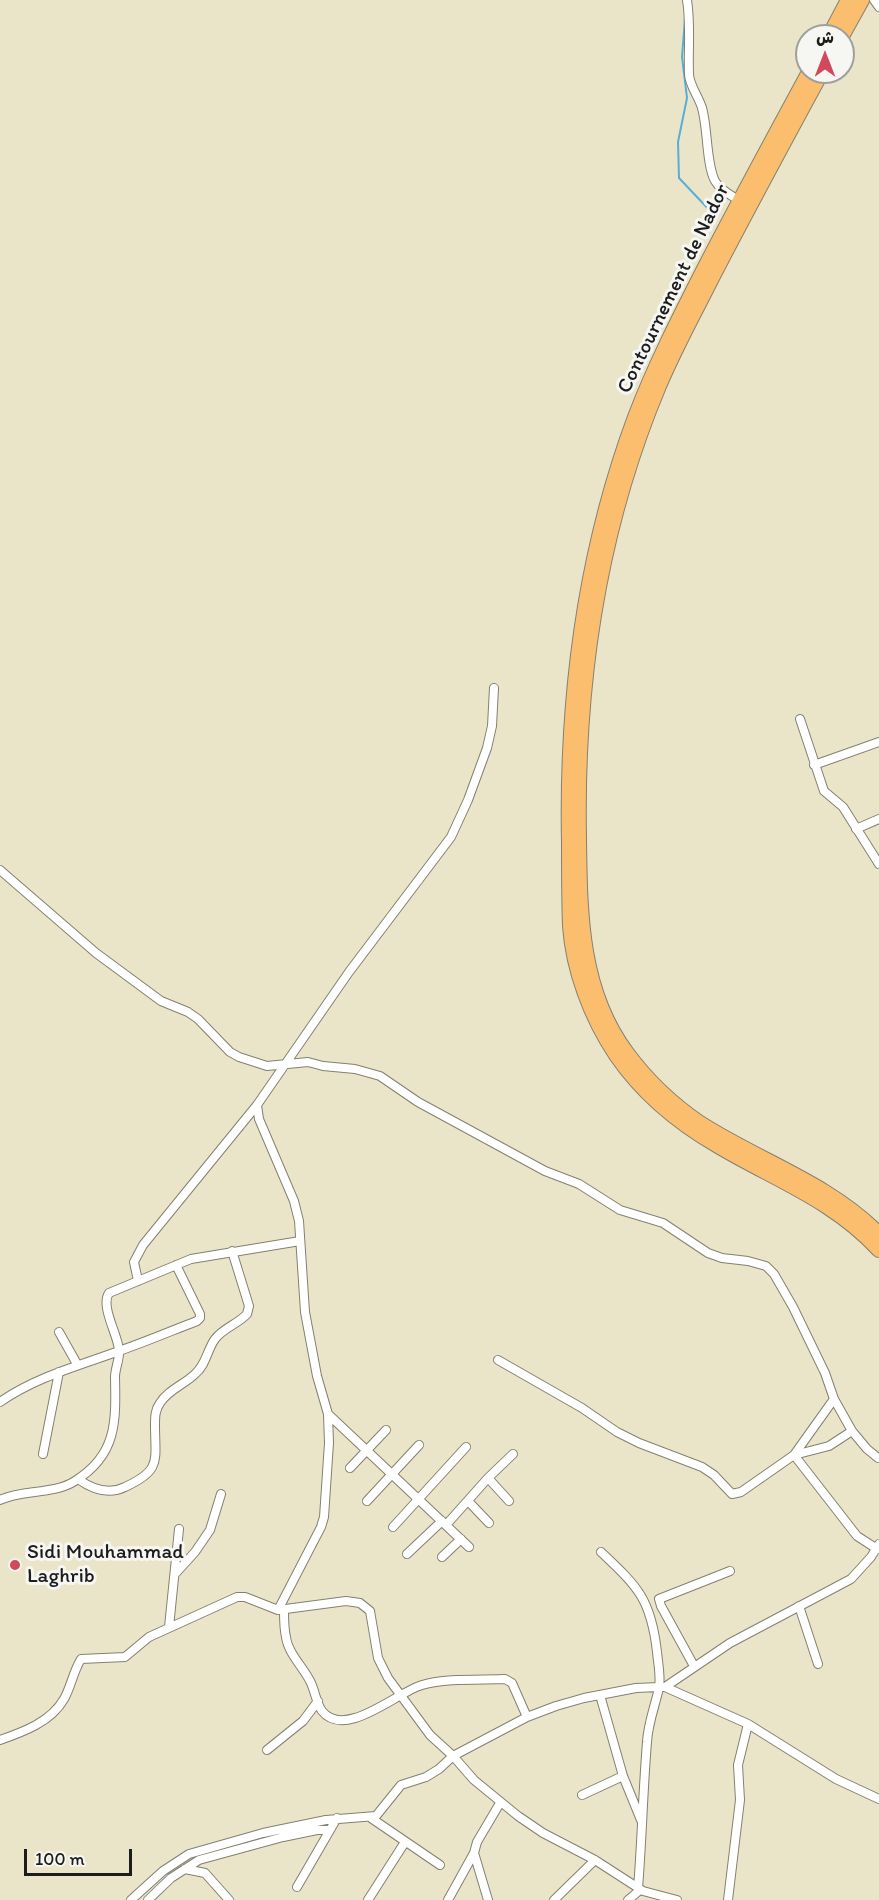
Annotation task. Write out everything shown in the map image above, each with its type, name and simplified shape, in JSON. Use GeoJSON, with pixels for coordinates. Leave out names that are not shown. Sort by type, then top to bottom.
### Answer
{"type":"FeatureCollection","features":[{"type":"Feature","properties":{"kind":"highway"},"geometry":{"type":"LineString","coordinates":[[836,24],[849,0]]}},
{"type":"Feature","properties":{"kind":"highway"},"geometry":{"type":"LineString","coordinates":[[849,24],[862,0]]}},
{"type":"Feature","properties":{"kind":"highway","name":"Contournement de Nador"},"geometry":{"type":"LineString","coordinates":[[803,84],[740,207],[665,345],[635,417],[611,490],[592,566],[578,643],[570,721],[568,794],[570,929],[578,973],[593,1015],[615,1054],[643,1089],[676,1119],[718,1146],[813,1196],[841,1215],[879,1250]]}},
{"type":"Feature","properties":{"kind":"highway","name":"Contournement de Nador"},"geometry":{"type":"LineString","coordinates":[[815,84],[740,207],[660,383],[621,494],[602,569],[589,645],[579,758],[579,884],[584,948],[594,988],[612,1029],[628,1054],[656,1088],[700,1123],[848,1206],[879,1234]]}},
{"type":"Feature","properties":{"kind":"street"},"geometry":{"type":"LineString","coordinates":[[687,0],[690,20],[688,77],[700,98],[706,121],[711,173],[716,183],[740,207]]}},
{"type":"Feature","properties":{"kind":"street"},"geometry":{"type":"LineString","coordinates":[[874,0],[879,7]]}},
{"type":"Feature","properties":{"kind":"street"},"geometry":{"type":"LineString","coordinates":[[138,1281],[134,1262],[143,1245],[257,1105],[366,948],[451,837],[468,800],[487,748],[492,726],[494,688]]}},
{"type":"Feature","properties":{"kind":"street"},"geometry":{"type":"LineString","coordinates":[[800,719],[824,791],[843,807],[879,864]]}},
{"type":"Feature","properties":{"kind":"street"},"geometry":{"type":"LineString","coordinates":[[814,765],[879,742]]}},
{"type":"Feature","properties":{"kind":"street"},"geometry":{"type":"LineString","coordinates":[[856,829],[879,819]]}},
{"type":"Feature","properties":{"kind":"street"},"geometry":{"type":"LineString","coordinates":[[0,870],[67,930],[161,1001],[188,1012],[198,1019],[230,1052],[239,1057],[267,1066],[308,1062],[355,1069],[380,1076],[418,1102],[536,1166],[579,1184],[620,1210],[663,1223],[708,1253],[722,1258],[766,1266],[774,1274],[793,1307],[825,1373],[834,1399],[852,1431],[867,1449],[879,1458],[879,1468]]}},
{"type":"Feature","properties":{"kind":"street"},"geometry":{"type":"LineString","coordinates":[[257,1105],[259,1119],[298,1212],[305,1312],[328,1414],[329,1443],[324,1517],[281,1610],[289,1648],[305,1670],[322,1711],[330,1717],[344,1721],[359,1716],[423,1684],[504,1679],[512,1683],[527,1718]]}},
{"type":"Feature","properties":{"kind":"street"},"geometry":{"type":"LineString","coordinates":[[0,1500],[69,1484],[91,1470],[105,1454],[116,1418],[115,1375],[119,1351],[105,1299],[109,1293],[191,1259],[300,1241]]}},
{"type":"Feature","properties":{"kind":"street"},"geometry":{"type":"LineString","coordinates":[[78,1479],[93,1487],[108,1491],[120,1490],[151,1471],[155,1463],[155,1415],[158,1405],[166,1396],[197,1373],[216,1337],[248,1314],[249,1306],[232,1251]]}},
{"type":"Feature","properties":{"kind":"street"},"geometry":{"type":"LineString","coordinates":[[0,1402],[16,1390],[77,1364],[119,1351],[199,1319],[200,1314],[176,1265]]}},
{"type":"Feature","properties":{"kind":"street"},"geometry":{"type":"LineString","coordinates":[[59,1332],[77,1364]]}},
{"type":"Feature","properties":{"kind":"street"},"geometry":{"type":"LineString","coordinates":[[498,1360],[582,1408],[617,1432],[702,1467],[714,1475],[732,1494],[741,1492],[794,1455],[834,1399]]}},
{"type":"Feature","properties":{"kind":"street"},"geometry":{"type":"LineString","coordinates":[[43,1454],[59,1372]]}},
{"type":"Feature","properties":{"kind":"street"},"geometry":{"type":"LineString","coordinates":[[328,1414],[469,1547]]}},
{"type":"Feature","properties":{"kind":"street"},"geometry":{"type":"LineString","coordinates":[[350,1468],[386,1430]]}},
{"type":"Feature","properties":{"kind":"street"},"geometry":{"type":"LineString","coordinates":[[794,1455],[829,1446],[852,1431]]}},
{"type":"Feature","properties":{"kind":"street"},"geometry":{"type":"LineString","coordinates":[[367,1501],[419,1445]]}},
{"type":"Feature","properties":{"kind":"street"},"geometry":{"type":"LineString","coordinates":[[393,1527],[466,1447]]}},
{"type":"Feature","properties":{"kind":"street"},"geometry":{"type":"LineString","coordinates":[[407,1554],[468,1501],[513,1454]]}},
{"type":"Feature","properties":{"kind":"street"},"geometry":{"type":"LineString","coordinates":[[662,1687],[730,1643],[851,1579],[878,1546],[857,1536],[794,1455]]}},
{"type":"Feature","properties":{"kind":"street"},"geometry":{"type":"LineString","coordinates":[[488,1478],[509,1501]]}},
{"type":"Feature","properties":{"kind":"street"},"geometry":{"type":"LineString","coordinates":[[175,1575],[210,1530],[221,1494]]}},
{"type":"Feature","properties":{"kind":"street"},"geometry":{"type":"LineString","coordinates":[[468,1501],[489,1523]]}},
{"type":"Feature","properties":{"kind":"street"},"geometry":{"type":"LineString","coordinates":[[169,1627],[179,1529]]}},
{"type":"Feature","properties":{"kind":"street"},"geometry":{"type":"LineString","coordinates":[[442,1557],[461,1539]]}},
{"type":"Feature","properties":{"kind":"street"},"geometry":{"type":"LineString","coordinates":[[601,1552],[632,1582],[644,1600],[656,1640],[662,1687],[649,1724],[642,1823],[642,1892]]}},
{"type":"Feature","properties":{"kind":"street"},"geometry":{"type":"LineString","coordinates":[[694,1666],[659,1599],[730,1570]]}},
{"type":"Feature","properties":{"kind":"street"},"geometry":{"type":"LineString","coordinates":[[0,1740],[29,1728],[60,1705],[81,1659],[125,1657],[149,1637],[237,1597],[245,1597],[281,1610],[346,1601],[356,1602],[367,1607],[372,1617],[378,1658],[400,1697],[430,1735],[474,1780],[500,1803],[543,1833],[595,1860],[642,1892],[677,1900]]}},
{"type":"Feature","properties":{"kind":"street"},"geometry":{"type":"LineString","coordinates":[[799,1606],[818,1664]]}},
{"type":"Feature","properties":{"kind":"street"},"geometry":{"type":"LineString","coordinates":[[131,1900],[163,1871],[189,1854],[263,1833],[337,1818],[371,1818],[376,1816],[401,1785],[426,1777],[453,1756],[527,1718],[556,1706],[636,1688],[662,1687],[748,1724],[836,1779],[879,1799]]}},
{"type":"Feature","properties":{"kind":"street"},"geometry":{"type":"LineString","coordinates":[[600,1695],[623,1776],[642,1823]]}},
{"type":"Feature","properties":{"kind":"street"},"geometry":{"type":"LineString","coordinates":[[267,1750],[303,1721],[318,1701]]}},
{"type":"Feature","properties":{"kind":"street"},"geometry":{"type":"LineString","coordinates":[[728,1900],[740,1800],[738,1765],[748,1724]]}},
{"type":"Feature","properties":{"kind":"street"},"geometry":{"type":"LineString","coordinates":[[582,1795],[623,1776]]}},
{"type":"Feature","properties":{"kind":"street"},"geometry":{"type":"LineString","coordinates":[[448,1900],[474,1853],[477,1842],[500,1803]]}},
{"type":"Feature","properties":{"kind":"street"},"geometry":{"type":"LineString","coordinates":[[297,1887],[337,1818]]}},
{"type":"Feature","properties":{"kind":"street"},"geometry":{"type":"LineString","coordinates":[[371,1818],[440,1866]]}},
{"type":"Feature","properties":{"kind":"street"},"geometry":{"type":"LineString","coordinates":[[148,1900],[171,1878],[199,1860],[283,1837],[317,1830],[330,1830]]}},
{"type":"Feature","properties":{"kind":"street"},"geometry":{"type":"LineString","coordinates":[[368,1900],[405,1842]]}},
{"type":"Feature","properties":{"kind":"street"},"geometry":{"type":"LineString","coordinates":[[474,1853],[488,1900]]}},
{"type":"Feature","properties":{"kind":"street"},"geometry":{"type":"LineString","coordinates":[[554,1900],[595,1860]]}},
{"type":"Feature","properties":{"kind":"street"},"geometry":{"type":"LineString","coordinates":[[185,1869],[205,1873],[228,1900]]}},
{"type":"Feature","properties":{"kind":"street"},"geometry":{"type":"LineString","coordinates":[[628,1900],[642,1892]]}},
{"type":"Feature","properties":{"kind":"waterway"},"geometry":{"type":"LineString","coordinates":[[685,18],[682,57],[687,98],[678,142],[679,178],[715,216]]}},
{"type":"Feature","properties":{"kind":"place","name":"Sidi Mouhammad Laghrib"},"geometry":{"type":"Point","coordinates":[15,1565]}}]}
